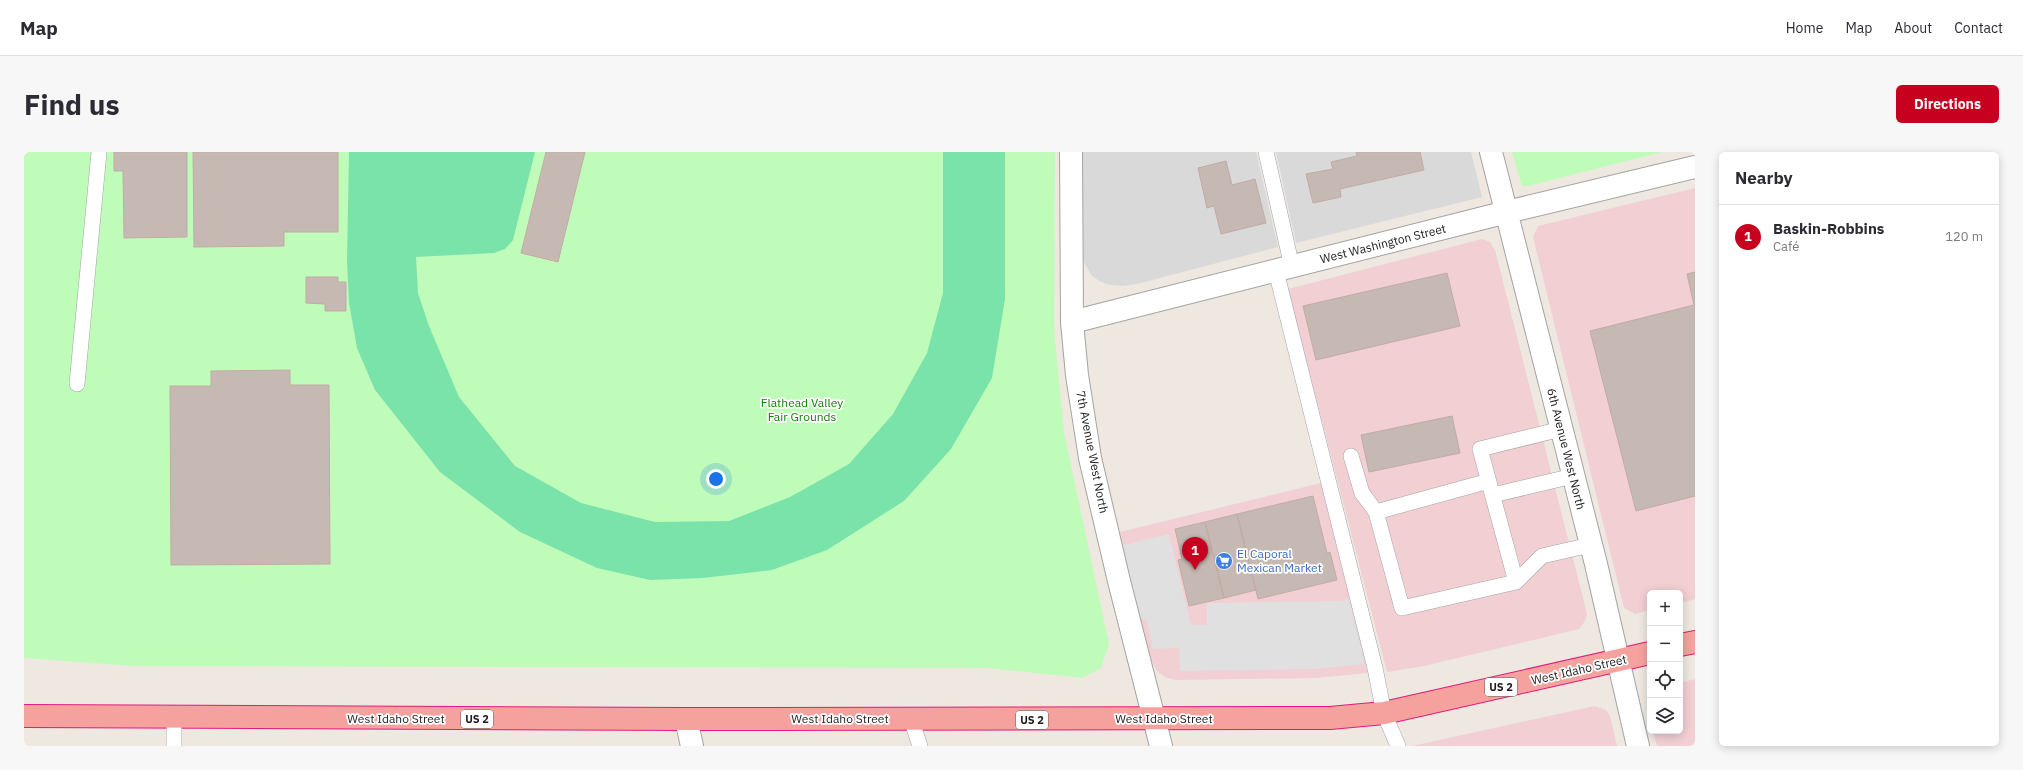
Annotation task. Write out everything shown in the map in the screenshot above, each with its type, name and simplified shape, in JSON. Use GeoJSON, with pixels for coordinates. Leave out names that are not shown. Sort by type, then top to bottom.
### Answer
{"type":"FeatureCollection","features":[{"type":"Feature","properties":{"kind":"highway"},"geometry":{"type":"LineString","coordinates":[[1683,644],[1695,642]]}},
{"type":"Feature","properties":{"kind":"highway","name":"West Idaho Street"},"geometry":{"type":"LineString","coordinates":[[24,716],[174,718],[686,719],[1330,718],[1384,713],[1647,654]]}},
{"type":"Feature","properties":{"kind":"street","name":"7th Avenue West North"},"geometry":{"type":"LineString","coordinates":[[1071,152],[1072,322],[1077,375],[1090,458],[1161,746]]}},
{"type":"Feature","properties":{"kind":"street","name":"6th Avenue West North"},"geometry":{"type":"LineString","coordinates":[[1491,152],[1573,476],[1638,746]]}},
{"type":"Feature","properties":{"kind":"street","name":"West Washington Street"},"geometry":{"type":"LineString","coordinates":[[1072,322],[1506,212],[1695,167]]}},
{"type":"Feature","properties":{"kind":"street"},"geometry":{"type":"LineString","coordinates":[[686,719],[692,746]]}},
{"type":"Feature","properties":{"kind":"lane"},"geometry":{"type":"LineString","coordinates":[[76,384],[99,152]]}},
{"type":"Feature","properties":{"kind":"lane"},"geometry":{"type":"LineString","coordinates":[[1266,152],[1284,269],[1384,713],[1398,746]]}},
{"type":"Feature","properties":{"kind":"lane"},"geometry":{"type":"LineString","coordinates":[[1516,582],[1480,449],[1561,429]]}},
{"type":"Feature","properties":{"kind":"lane"},"geometry":{"type":"LineString","coordinates":[[1351,456],[1362,493],[1376,512],[1402,608],[1516,582],[1542,556],[1590,545]]}},
{"type":"Feature","properties":{"kind":"lane"},"geometry":{"type":"LineString","coordinates":[[1376,512],[1491,488],[1573,476]]}},
{"type":"Feature","properties":{"kind":"lane"},"geometry":{"type":"LineString","coordinates":[[174,718],[174,746]]}},
{"type":"Feature","properties":{"kind":"lane"},"geometry":{"type":"LineString","coordinates":[[911,719],[920,746]]}},
{"type":"Feature","properties":{"kind":"shaded area"},"geometry":{"type":"Polygon","coordinates":[[[1081,152],[1256,152],[1278,247],[1137,284],[1123,286],[1110,285],[1101,282],[1092,276],[1085,264],[1082,253],[1081,152]]]}},
{"type":"Feature","properties":{"kind":"shaded area"},"geometry":{"type":"Polygon","coordinates":[[[1276,152],[1471,152],[1482,197],[1296,243],[1276,152]]]}},
{"type":"Feature","properties":{"kind":"shaded area"},"geometry":{"type":"Polygon","coordinates":[[[1695,188],[1695,599],[1683,602],[1683,590],[1647,590],[1647,611],[1635,614],[1624,608],[1533,237],[1538,226],[1695,188]]]}},
{"type":"Feature","properties":{"kind":"shaded area"},"geometry":{"type":"Polygon","coordinates":[[[1482,239],[1490,242],[1495,250],[1587,614],[1585,621],[1579,629],[1424,666],[1387,672],[1288,289],[1482,239]]]}},
{"type":"Feature","properties":{"kind":"shaded area"},"geometry":{"type":"Polygon","coordinates":[[[1321,483],[1368,673],[1315,678],[1175,680],[1165,677],[1157,671],[1149,656],[1120,532],[1321,483]]]}},
{"type":"Feature","properties":{"kind":"shaded area"},"geometry":{"type":"Polygon","coordinates":[[[1169,534],[1191,625],[1207,625],[1207,603],[1342,601],[1349,598],[1365,664],[1314,669],[1180,671],[1179,648],[1153,649],[1147,621],[1140,618],[1123,545],[1169,534]]]}},
{"type":"Feature","properties":{"kind":"shaded area"},"geometry":{"type":"Polygon","coordinates":[[[1695,679],[1695,746],[1657,746],[1654,734],[1683,734],[1683,682],[1695,679]]]}},
{"type":"Feature","properties":{"kind":"shaded area"},"geometry":{"type":"Polygon","coordinates":[[[1595,706],[1606,710],[1610,716],[1617,746],[1412,746],[1595,706]]]}},
{"type":"Feature","properties":{"kind":"green space","name":"Flathead Valley Fair Grounds"},"geometry":{"type":"Polygon","coordinates":[[[24,152],[1055,152],[1054,329],[1064,432],[1109,644],[1101,668],[1082,678],[988,668],[132,666],[24,658],[24,152]]]}},
{"type":"Feature","properties":{"kind":"green space"},"geometry":{"type":"Polygon","coordinates":[[[349,152],[535,152],[513,240],[505,249],[494,253],[416,257],[418,293],[429,326],[459,397],[515,466],[581,503],[655,522],[729,521],[790,497],[849,464],[893,414],[927,353],[943,293],[943,152],[1005,152],[1005,299],[992,378],[951,449],[904,501],[827,550],[772,570],[703,578],[650,580],[597,568],[520,532],[440,472],[375,390],[357,348],[349,303],[347,261],[349,152]]]}},
{"type":"Feature","properties":{"kind":"green space"},"geometry":{"type":"Polygon","coordinates":[[[1512,152],[1662,152],[1528,186],[1522,186],[1512,152]]]}},
{"type":"Feature","properties":{"kind":"building"},"geometry":{"type":"Polygon","coordinates":[[[114,152],[187,152],[187,237],[124,238],[123,171],[114,171],[114,152]]]}},
{"type":"Feature","properties":{"kind":"building"},"geometry":{"type":"Polygon","coordinates":[[[193,152],[338,152],[338,232],[284,232],[284,246],[194,247],[193,152]]]}},
{"type":"Feature","properties":{"kind":"building"},"geometry":{"type":"Polygon","coordinates":[[[546,152],[585,152],[558,262],[521,253],[546,152]]]}},
{"type":"Feature","properties":{"kind":"building"},"geometry":{"type":"Polygon","coordinates":[[[1356,152],[1420,152],[1424,170],[1340,189],[1341,197],[1313,203],[1306,174],[1333,169],[1331,162],[1357,156],[1356,152]]]}},
{"type":"Feature","properties":{"kind":"building"},"geometry":{"type":"Polygon","coordinates":[[[1226,161],[1232,185],[1255,179],[1266,223],[1221,234],[1214,206],[1207,208],[1198,168],[1226,161]]]}},
{"type":"Feature","properties":{"kind":"building"},"geometry":{"type":"Polygon","coordinates":[[[1695,272],[1695,496],[1636,511],[1590,331],[1694,305],[1687,274],[1695,272]]]}},
{"type":"Feature","properties":{"kind":"building"},"geometry":{"type":"Polygon","coordinates":[[[1447,273],[1460,326],[1316,360],[1303,306],[1447,273]]]}},
{"type":"Feature","properties":{"kind":"building"},"geometry":{"type":"Polygon","coordinates":[[[306,277],[338,277],[338,282],[346,282],[346,311],[325,311],[325,304],[306,303],[306,277]]]}},
{"type":"Feature","properties":{"kind":"building"},"geometry":{"type":"Polygon","coordinates":[[[290,370],[290,385],[329,385],[330,564],[171,565],[170,386],[211,386],[211,371],[290,370]]]}},
{"type":"Feature","properties":{"kind":"building"},"geometry":{"type":"Polygon","coordinates":[[[1452,416],[1460,453],[1369,472],[1361,435],[1452,416]]]}},
{"type":"Feature","properties":{"kind":"building"},"geometry":{"type":"Polygon","coordinates":[[[1313,496],[1327,553],[1330,552],[1337,580],[1258,599],[1237,514],[1313,496]]]}},
{"type":"Feature","properties":{"kind":"building"},"geometry":{"type":"Polygon","coordinates":[[[1237,514],[1256,590],[1224,598],[1205,522],[1237,514]]]}},
{"type":"Feature","properties":{"kind":"building"},"geometry":{"type":"Polygon","coordinates":[[[1205,522],[1224,598],[1189,606],[1178,560],[1182,559],[1175,529],[1205,522]]]}},
{"type":"Feature","properties":{"kind":"place","name":"El Caporal Mexican Market"},"geometry":{"type":"Point","coordinates":[1224,561]}},
{"type":"Feature","properties":{"kind":"place","name":"Baskin-Robbins"},"geometry":{"type":"Point","coordinates":[1195,570]}}]}
